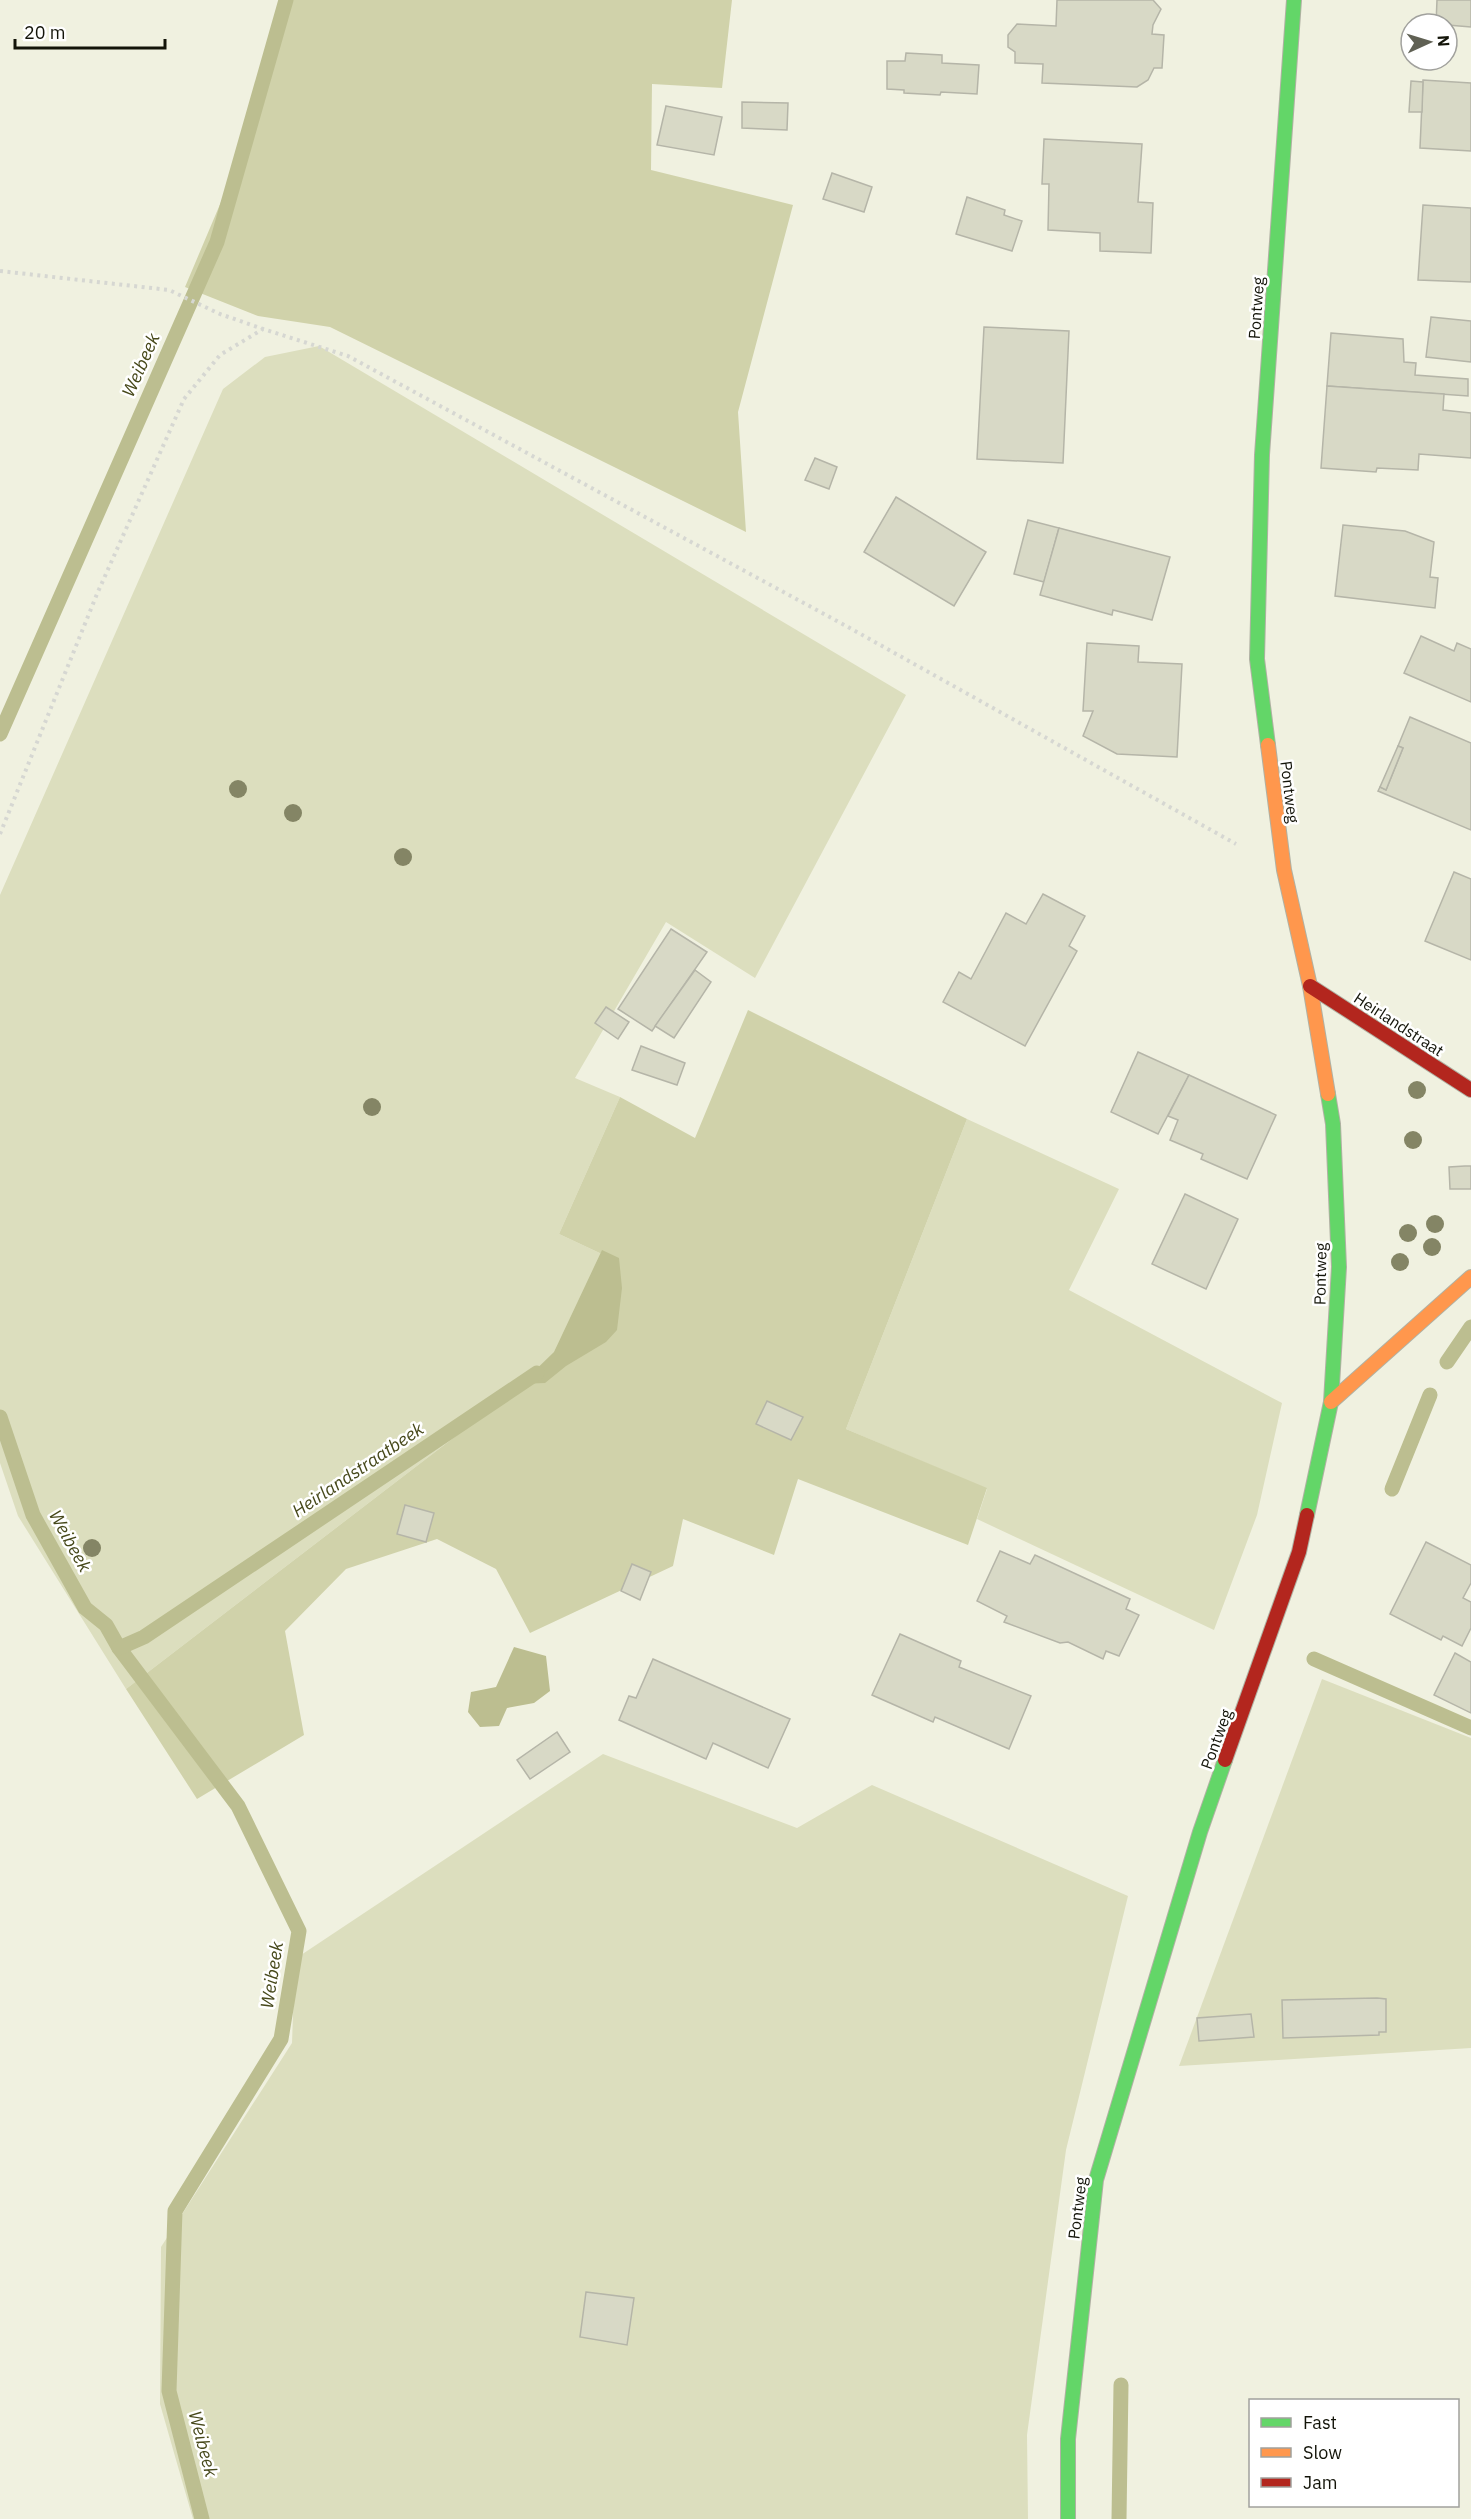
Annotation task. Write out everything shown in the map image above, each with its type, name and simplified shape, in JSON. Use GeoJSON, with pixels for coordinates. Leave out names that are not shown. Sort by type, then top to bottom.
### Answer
{"type":"FeatureCollection","features":[{"type":"Feature","properties":{"kind":"street","name":"Pontweg"},"geometry":{"type":"LineString","coordinates":[[1068,2519],[1068,2439],[1096,2180],[1200,1832],[1299,1552],[1331,1402],[1339,1267],[1333,1124],[1310,986],[1284,870],[1257,658],[1262,455],[1294,0]]}},
{"type":"Feature","properties":{"kind":"street","name":"Heirlandstraat"},"geometry":{"type":"LineString","coordinates":[[1310,986],[1471,1090]]}},
{"type":"Feature","properties":{"kind":"street"},"geometry":{"type":"LineString","coordinates":[[1331,1402],[1471,1277]]}},
{"type":"Feature","properties":{"kind":"path"},"geometry":{"type":"LineString","coordinates":[[0,271],[169,290],[220,314],[348,356],[837,621],[1284,870]]}},
{"type":"Feature","properties":{"kind":"path"},"geometry":{"type":"LineString","coordinates":[[0,834],[98,594],[184,399],[220,355],[263,329]]}},
{"type":"Feature","properties":{"kind":"shaded area"},"geometry":{"type":"Polygon","coordinates":[[[287,0],[732,0],[722,88],[652,84],[651,170],[793,205],[738,412],[746,532],[330,327],[258,316],[185,287],[243,150],[287,0]]]}},
{"type":"Feature","properties":{"kind":"shaded area"},"geometry":{"type":"Polygon","coordinates":[[[319,346],[906,695],[755,978],[666,922],[575,1078],[620,1097],[559,1234],[606,1256],[564,1353],[126,1689],[18,1516],[0,1463],[0,895],[223,389],[265,357],[319,346]]]}},
{"type":"Feature","properties":{"kind":"shaded area"},"geometry":{"type":"Polygon","coordinates":[[[748,1010],[967,1119],[846,1429],[987,1488],[968,1545],[798,1479],[774,1555],[683,1519],[673,1566],[530,1633],[496,1569],[437,1539],[346,1569],[285,1631],[304,1735],[197,1799],[126,1689],[564,1353],[606,1256],[559,1234],[620,1097],[695,1138],[748,1010]]]}},
{"type":"Feature","properties":{"kind":"shaded area"},"geometry":{"type":"Polygon","coordinates":[[[967,1119],[1119,1189],[1069,1290],[1282,1403],[1257,1515],[1214,1630],[977,1519],[987,1489],[846,1429],[967,1119]]]}},
{"type":"Feature","properties":{"kind":"shaded area"},"geometry":{"type":"Polygon","coordinates":[[[602,1250],[619,1258],[622,1288],[617,1330],[606,1342],[566,1366],[545,1383],[521,1384],[554,1352],[602,1250]]]}},
{"type":"Feature","properties":{"kind":"shaded area"},"geometry":{"type":"Polygon","coordinates":[[[514,1647],[546,1656],[550,1691],[534,1703],[507,1708],[499,1726],[480,1727],[468,1712],[471,1692],[496,1687],[514,1647]]]}},
{"type":"Feature","properties":{"kind":"shaded area"},"geometry":{"type":"Polygon","coordinates":[[[1322,1679],[1471,1738],[1471,2048],[1179,2066],[1322,1679]]]}},
{"type":"Feature","properties":{"kind":"shaded area"},"geometry":{"type":"Polygon","coordinates":[[[603,1754],[797,1828],[872,1785],[1128,1896],[1066,2150],[1027,2435],[1028,2519],[193,2519],[160,2404],[161,2247],[292,2043],[295,1959],[603,1754]]]}},
{"type":"Feature","properties":{"kind":"building"},"geometry":{"type":"Polygon","coordinates":[[[1057,0],[1153,0],[1161,9],[1153,25],[1152,34],[1164,35],[1162,68],[1154,68],[1148,80],[1137,87],[1042,83],[1043,64],[1015,63],[1015,52],[1008,47],[1008,35],[1017,24],[1056,26],[1057,0]]]}},
{"type":"Feature","properties":{"kind":"building"},"geometry":{"type":"Polygon","coordinates":[[[1437,0],[1471,0],[1471,27],[1459,26],[1459,12],[1436,12],[1437,0]]]}},
{"type":"Feature","properties":{"kind":"building"},"geometry":{"type":"Polygon","coordinates":[[[906,53],[942,55],[942,63],[979,65],[977,94],[904,93],[904,90],[887,89],[887,61],[905,61],[906,53]]]}},
{"type":"Feature","properties":{"kind":"building"},"geometry":{"type":"Polygon","coordinates":[[[1423,80],[1471,83],[1471,151],[1420,148],[1423,80]]]}},
{"type":"Feature","properties":{"kind":"building"},"geometry":{"type":"Polygon","coordinates":[[[1411,81],[1423,82],[1422,112],[1409,112],[1411,81]]]}},
{"type":"Feature","properties":{"kind":"building"},"geometry":{"type":"Polygon","coordinates":[[[742,102],[788,103],[787,130],[742,128],[742,102]]]}},
{"type":"Feature","properties":{"kind":"building"},"geometry":{"type":"Polygon","coordinates":[[[666,106],[722,117],[714,155],[657,145],[666,106]]]}},
{"type":"Feature","properties":{"kind":"building"},"geometry":{"type":"Polygon","coordinates":[[[1044,139],[1142,144],[1138,202],[1153,203],[1151,253],[1100,251],[1100,233],[1048,230],[1049,184],[1042,184],[1044,139]]]}},
{"type":"Feature","properties":{"kind":"building"},"geometry":{"type":"Polygon","coordinates":[[[832,173],[872,187],[864,212],[823,199],[832,173]]]}},
{"type":"Feature","properties":{"kind":"building"},"geometry":{"type":"Polygon","coordinates":[[[967,197],[1005,210],[1004,215],[1022,221],[1012,251],[956,234],[967,197]]]}},
{"type":"Feature","properties":{"kind":"building"},"geometry":{"type":"Polygon","coordinates":[[[1423,205],[1471,208],[1471,282],[1418,280],[1423,205]]]}},
{"type":"Feature","properties":{"kind":"building"},"geometry":{"type":"Polygon","coordinates":[[[1431,317],[1471,321],[1471,362],[1426,357],[1431,317]]]}},
{"type":"Feature","properties":{"kind":"building"},"geometry":{"type":"Polygon","coordinates":[[[984,327],[1069,331],[1063,463],[977,459],[984,327]]]}},
{"type":"Feature","properties":{"kind":"building"},"geometry":{"type":"Polygon","coordinates":[[[1331,333],[1403,339],[1404,362],[1416,363],[1415,375],[1468,379],[1468,396],[1327,386],[1331,333]]]}},
{"type":"Feature","properties":{"kind":"building"},"geometry":{"type":"Polygon","coordinates":[[[1327,386],[1444,394],[1443,410],[1471,413],[1471,458],[1419,454],[1418,470],[1377,468],[1376,472],[1321,468],[1327,386]]]}},
{"type":"Feature","properties":{"kind":"building"},"geometry":{"type":"Polygon","coordinates":[[[815,458],[837,467],[829,489],[805,480],[815,458]]]}},
{"type":"Feature","properties":{"kind":"building"},"geometry":{"type":"Polygon","coordinates":[[[896,497],[986,552],[954,606],[864,552],[896,497]]]}},
{"type":"Feature","properties":{"kind":"building"},"geometry":{"type":"Polygon","coordinates":[[[1028,520],[1059,528],[1044,582],[1014,574],[1028,520]]]}},
{"type":"Feature","properties":{"kind":"building"},"geometry":{"type":"Polygon","coordinates":[[[1343,525],[1405,531],[1434,542],[1430,577],[1438,578],[1435,608],[1335,596],[1343,525]]]}},
{"type":"Feature","properties":{"kind":"building"},"geometry":{"type":"Polygon","coordinates":[[[1059,528],[1170,557],[1152,620],[1113,610],[1112,615],[1040,595],[1059,528]]]}},
{"type":"Feature","properties":{"kind":"building"},"geometry":{"type":"Polygon","coordinates":[[[1421,636],[1454,651],[1457,643],[1471,649],[1471,702],[1404,673],[1421,636]]]}},
{"type":"Feature","properties":{"kind":"building"},"geometry":{"type":"Polygon","coordinates":[[[1087,643],[1139,646],[1138,662],[1182,664],[1177,757],[1117,754],[1083,736],[1093,711],[1083,711],[1087,643]]]}},
{"type":"Feature","properties":{"kind":"building"},"geometry":{"type":"Polygon","coordinates":[[[1410,717],[1471,743],[1471,830],[1378,791],[1380,787],[1386,790],[1403,748],[1398,746],[1410,717]]]}},
{"type":"Feature","properties":{"kind":"building"},"geometry":{"type":"Polygon","coordinates":[[[1398,746],[1403,748],[1386,790],[1380,787],[1398,746]]]}},
{"type":"Feature","properties":{"kind":"building"},"geometry":{"type":"Polygon","coordinates":[[[1454,872],[1471,879],[1471,960],[1425,941],[1454,872]]]}},
{"type":"Feature","properties":{"kind":"building"},"geometry":{"type":"Polygon","coordinates":[[[1043,894],[1085,916],[1069,946],[1077,951],[1025,1046],[943,1002],[959,972],[971,979],[1006,913],[1026,924],[1043,894]]]}},
{"type":"Feature","properties":{"kind":"building"},"geometry":{"type":"Polygon","coordinates":[[[671,929],[707,952],[652,1031],[618,1009],[671,929]]]}},
{"type":"Feature","properties":{"kind":"building"},"geometry":{"type":"Polygon","coordinates":[[[695,970],[711,982],[674,1038],[655,1026],[695,970]]]}},
{"type":"Feature","properties":{"kind":"building"},"geometry":{"type":"Polygon","coordinates":[[[606,1007],[629,1022],[618,1039],[595,1023],[606,1007]]]}},
{"type":"Feature","properties":{"kind":"building"},"geometry":{"type":"Polygon","coordinates":[[[641,1046],[685,1063],[677,1085],[632,1070],[641,1046]]]}},
{"type":"Feature","properties":{"kind":"building"},"geometry":{"type":"Polygon","coordinates":[[[1138,1052],[1189,1075],[1158,1134],[1111,1112],[1138,1052]]]}},
{"type":"Feature","properties":{"kind":"building"},"geometry":{"type":"Polygon","coordinates":[[[1189,1075],[1276,1115],[1247,1179],[1201,1159],[1203,1154],[1170,1140],[1178,1120],[1168,1116],[1189,1075]]]}},
{"type":"Feature","properties":{"kind":"building"},"geometry":{"type":"Polygon","coordinates":[[[1471,1166],[1471,1189],[1450,1189],[1449,1167],[1471,1166]]]}},
{"type":"Feature","properties":{"kind":"building"},"geometry":{"type":"Polygon","coordinates":[[[1185,1194],[1238,1219],[1206,1289],[1152,1264],[1185,1194]]]}},
{"type":"Feature","properties":{"kind":"building"},"geometry":{"type":"Polygon","coordinates":[[[767,1401],[803,1417],[791,1440],[756,1424],[767,1401]]]}},
{"type":"Feature","properties":{"kind":"building"},"geometry":{"type":"Polygon","coordinates":[[[405,1505],[434,1513],[426,1542],[397,1534],[405,1505]]]}},
{"type":"Feature","properties":{"kind":"building"},"geometry":{"type":"Polygon","coordinates":[[[1426,1542],[1471,1565],[1471,1583],[1463,1598],[1471,1602],[1471,1628],[1462,1646],[1443,1636],[1441,1640],[1390,1614],[1426,1542]]]}},
{"type":"Feature","properties":{"kind":"building"},"geometry":{"type":"Polygon","coordinates":[[[1000,1551],[1030,1564],[1035,1555],[1130,1599],[1126,1609],[1139,1615],[1119,1656],[1106,1651],[1103,1659],[1068,1642],[1060,1643],[1004,1622],[1007,1616],[977,1601],[1000,1551]]]}},
{"type":"Feature","properties":{"kind":"building"},"geometry":{"type":"Polygon","coordinates":[[[632,1564],[651,1572],[640,1600],[621,1591],[632,1564]]]}},
{"type":"Feature","properties":{"kind":"building"},"geometry":{"type":"Polygon","coordinates":[[[900,1634],[961,1661],[959,1667],[1031,1696],[1009,1749],[935,1717],[933,1722],[872,1695],[900,1634]]]}},
{"type":"Feature","properties":{"kind":"building"},"geometry":{"type":"Polygon","coordinates":[[[1455,1653],[1471,1662],[1471,1713],[1434,1695],[1455,1653]]]}},
{"type":"Feature","properties":{"kind":"building"},"geometry":{"type":"Polygon","coordinates":[[[653,1659],[790,1719],[768,1768],[713,1743],[706,1759],[619,1720],[629,1696],[636,1698],[653,1659]]]}},
{"type":"Feature","properties":{"kind":"building"},"geometry":{"type":"Polygon","coordinates":[[[557,1732],[570,1752],[530,1779],[517,1760],[557,1732]]]}},
{"type":"Feature","properties":{"kind":"building"},"geometry":{"type":"Polygon","coordinates":[[[1386,1999],[1386,2032],[1379,2032],[1379,2035],[1283,2038],[1282,2000],[1386,1999]]]}},
{"type":"Feature","properties":{"kind":"building"},"geometry":{"type":"Polygon","coordinates":[[[1251,2014],[1254,2037],[1199,2041],[1197,2018],[1251,2014]]]}},
{"type":"Feature","properties":{"kind":"building"},"geometry":{"type":"Polygon","coordinates":[[[586,2292],[634,2298],[627,2345],[580,2337],[586,2292]]]}},
{"type":"Feature","properties":{"kind":"waterway","name":"Weibeek"},"geometry":{"type":"LineString","coordinates":[[0,734],[217,242],[286,0]]}},
{"type":"Feature","properties":{"kind":"waterway"},"geometry":{"type":"LineString","coordinates":[[1447,1362],[1471,1327]]}},
{"type":"Feature","properties":{"kind":"waterway","name":"Heirlandstraatbeek"},"geometry":{"type":"LineString","coordinates":[[119,1648],[144,1637],[537,1373]]}},
{"type":"Feature","properties":{"kind":"waterway"},"geometry":{"type":"LineString","coordinates":[[1392,1489],[1430,1395]]}},
{"type":"Feature","properties":{"kind":"waterway","name":"Weibeek"},"geometry":{"type":"LineString","coordinates":[[0,1417],[33,1515],[85,1608],[106,1625],[119,1648],[238,1806],[299,1931],[281,2039],[175,2211],[169,2391],[202,2519]]}},
{"type":"Feature","properties":{"kind":"waterway","name":"Heirlandstraatbeek"},"geometry":{"type":"LineString","coordinates":[[1314,1659],[1471,1728]]}},
{"type":"Feature","properties":{"kind":"waterway"},"geometry":{"type":"LineString","coordinates":[[1119,2519],[1121,2385]]}},
{"type":"Feature","properties":{"kind":"traffic: fast"},"geometry":{"type":"LineString","coordinates":[[1268,745],[1257,659],[1262,455],[1294,0]]}},
{"type":"Feature","properties":{"kind":"traffic: fast"},"geometry":{"type":"LineString","coordinates":[[1307,1515],[1331,1402],[1339,1267],[1333,1124],[1328,1094]]}},
{"type":"Feature","properties":{"kind":"traffic: fast"},"geometry":{"type":"LineString","coordinates":[[1068,2519],[1068,2439],[1096,2180],[1200,1832],[1225,1760]]}},
{"type":"Feature","properties":{"kind":"traffic: slow"},"geometry":{"type":"LineString","coordinates":[[1268,745],[1284,870],[1310,986],[1328,1094]]}},
{"type":"Feature","properties":{"kind":"traffic: slow"},"geometry":{"type":"LineString","coordinates":[[1331,1402],[1471,1277]]}},
{"type":"Feature","properties":{"kind":"traffic: jam"},"geometry":{"type":"LineString","coordinates":[[1310,986],[1471,1090]]}},
{"type":"Feature","properties":{"kind":"traffic: jam"},"geometry":{"type":"LineString","coordinates":[[1225,1760],[1299,1552],[1307,1515]]}}]}
